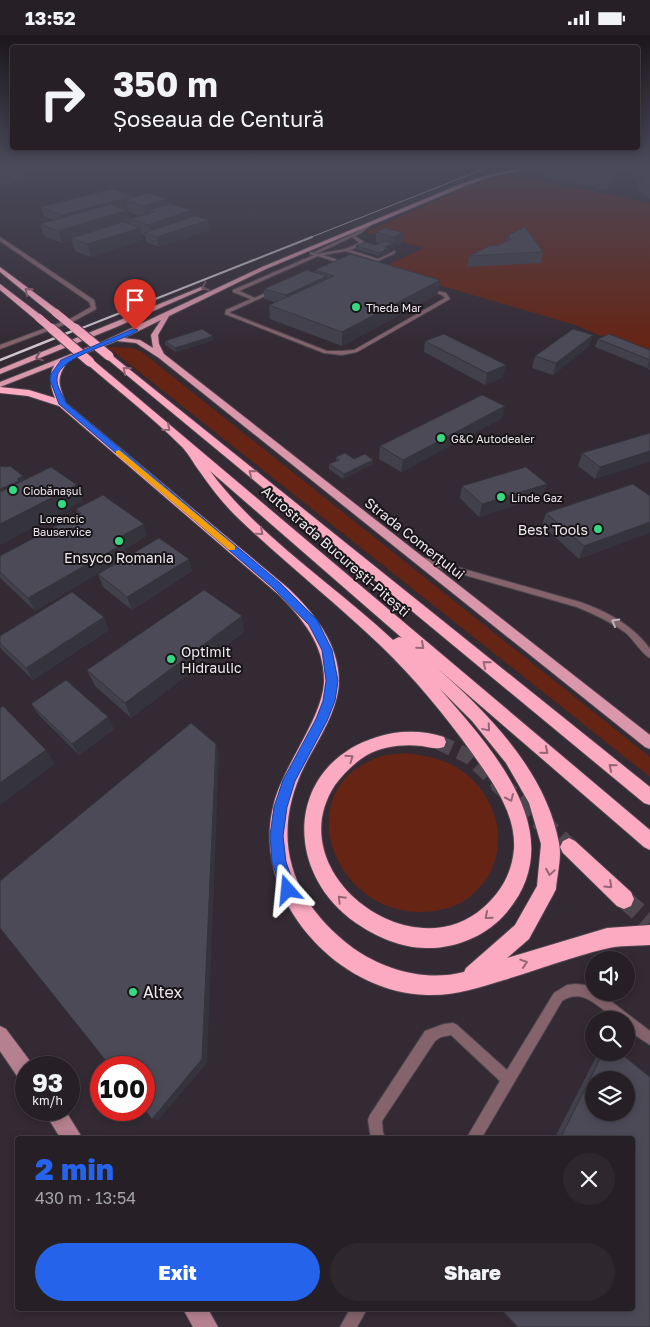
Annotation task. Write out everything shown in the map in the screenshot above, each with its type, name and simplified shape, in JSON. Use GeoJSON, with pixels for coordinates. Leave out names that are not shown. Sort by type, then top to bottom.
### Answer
{"type":"FeatureCollection","features":[{"type":"Feature","properties":{"kind":"highway","name":"Autostrada București-Pitești"},"geometry":{"type":"LineString","coordinates":[[0,269],[650,797]]}},
{"type":"Feature","properties":{"kind":"highway","name":"Autostrada București-Pitești"},"geometry":{"type":"LineString","coordinates":[[0,286],[650,841]]}},
{"type":"Feature","properties":{"kind":"highway"},"geometry":{"type":"LineString","coordinates":[[62,404],[53,380],[54,374],[64,361]]}},
{"type":"Feature","properties":{"kind":"highway"},"geometry":{"type":"LineString","coordinates":[[0,390],[29,393],[62,404],[277,586],[314,623],[324,644],[330,664],[332,681],[329,701],[321,721],[289,780],[281,807],[277,836],[279,862],[288,890],[306,919],[332,945],[350,959],[380,976],[406,984],[437,986],[461,983],[607,938],[650,935]]}},
{"type":"Feature","properties":{"kind":"highway"},"geometry":{"type":"LineString","coordinates":[[184,442],[213,484],[242,515],[386,642],[412,669],[460,725],[508,792],[520,824],[523,841],[523,860],[517,878],[509,893],[500,906],[474,927],[457,934],[420,938],[399,934],[363,917],[336,893],[324,877],[316,860],[312,840],[312,821],[315,805],[322,789],[342,764],[356,753],[391,740],[408,739],[438,742]]}},
{"type":"Feature","properties":{"kind":"highway"},"geometry":{"type":"LineString","coordinates":[[238,488],[268,525],[449,686],[470,708],[517,765],[544,814],[551,840],[552,861],[547,890],[539,907],[520,935],[504,951],[461,983]]}},
{"type":"Feature","properties":{"kind":"highway"},"geometry":{"type":"LineString","coordinates":[[569,847],[624,899]]}},
{"type":"Feature","properties":{"kind":"main road"},"geometry":{"type":"LineString","coordinates":[[0,372],[355,225]]}},
{"type":"Feature","properties":{"kind":"main road"},"geometry":{"type":"LineString","coordinates":[[0,385],[117,339],[214,291],[364,225]]}},
{"type":"Feature","properties":{"kind":"main road"},"geometry":{"type":"LineString","coordinates":[[162,356],[153,339],[155,331],[171,313]]}},
{"type":"Feature","properties":{"kind":"main road","name":"Strada Comerțului"},"geometry":{"type":"LineString","coordinates":[[117,339],[138,341],[162,356],[650,743]]}},
{"type":"Feature","properties":{"kind":"street"},"geometry":{"type":"LineString","coordinates":[[0,239],[92,301],[94,308],[72,320],[0,347]]}},
{"type":"Feature","properties":{"kind":"street"},"geometry":{"type":"LineString","coordinates":[[0,1035],[15,1056]]}},
{"type":"Feature","properties":{"kind":"street"},"geometry":{"type":"LineString","coordinates":[[61,1121],[72,1136]]}},
{"type":"Feature","properties":{"kind":"street"},"geometry":{"type":"LineString","coordinates":[[196,1311],[208,1327]]}},
{"type":"Feature","properties":{"kind":"lane"},"geometry":{"type":"LineString","coordinates":[[297,254],[311,253],[353,236],[368,225]]}},
{"type":"Feature","properties":{"kind":"lane"},"geometry":{"type":"LineString","coordinates":[[255,299],[236,291],[318,255],[346,251],[363,243],[353,236]]}},
{"type":"Feature","properties":{"kind":"lane"},"geometry":{"type":"LineString","coordinates":[[346,251],[378,260],[394,252]]}},
{"type":"Feature","properties":{"kind":"lane"},"geometry":{"type":"LineString","coordinates":[[311,253],[350,265]]}},
{"type":"Feature","properties":{"kind":"lane"},"geometry":{"type":"LineString","coordinates":[[333,265],[341,262]]}},
{"type":"Feature","properties":{"kind":"lane"},"geometry":{"type":"LineString","coordinates":[[288,268],[296,271]]}},
{"type":"Feature","properties":{"kind":"lane"},"geometry":{"type":"LineString","coordinates":[[279,289],[228,311],[227,314],[326,352],[342,353],[356,351],[448,298],[444,294],[425,288]]}},
{"type":"Feature","properties":{"kind":"lane"},"geometry":{"type":"LineString","coordinates":[[418,559],[580,605],[602,614],[630,632],[650,655]]}},
{"type":"Feature","properties":{"kind":"lane"},"geometry":{"type":"LineString","coordinates":[[475,1136],[558,997],[573,989],[591,994],[613,1011]]}},
{"type":"Feature","properties":{"kind":"lane"},"geometry":{"type":"LineString","coordinates":[[635,1028],[650,1039]]}},
{"type":"Feature","properties":{"kind":"lane"},"geometry":{"type":"LineString","coordinates":[[379,1136],[375,1127],[375,1120],[430,1036],[438,1031],[453,1029],[508,1080]]}},
{"type":"Feature","properties":{"kind":"lane"},"geometry":{"type":"LineString","coordinates":[[348,1327],[358,1311]]}},
{"type":"Feature","properties":{"kind":"shaded area"},"geometry":{"type":"Polygon","coordinates":[[[382,225],[650,225],[650,357],[575,325],[381,268],[424,248],[367,232],[382,225]]]}},
{"type":"Feature","properties":{"kind":"shaded area"},"geometry":{"type":"Polygon","coordinates":[[[108,347],[133,348],[142,352],[650,757],[650,777],[108,347]]]}},
{"type":"Feature","properties":{"kind":"shaded area"},"geometry":{"type":"Polygon","coordinates":[[[405,753],[438,759],[456,767],[472,779],[484,794],[493,810],[498,846],[494,863],[486,880],[467,899],[441,910],[420,912],[389,907],[364,892],[344,871],[332,847],[329,820],[335,795],[351,773],[379,757],[405,753]]]}},
{"type":"Feature","properties":{"kind":"building"},"geometry":{"type":"Polygon","coordinates":[[[43,225],[77,225],[58,231],[43,225]]]}},
{"type":"Feature","properties":{"kind":"building"},"geometry":{"type":"Polygon","coordinates":[[[112,225],[132,225],[140,228],[87,244],[71,238],[112,225]]]}},
{"type":"Feature","properties":{"kind":"building"},"geometry":{"type":"Polygon","coordinates":[[[167,225],[192,225],[157,237],[144,233],[167,225]]]}},
{"type":"Feature","properties":{"kind":"building"},"geometry":{"type":"Polygon","coordinates":[[[525,227],[543,252],[469,256],[489,246],[499,245],[511,239],[507,236],[525,227]]]}},
{"type":"Feature","properties":{"kind":"building"},"geometry":{"type":"Polygon","coordinates":[[[385,228],[403,233],[394,237],[376,232],[385,228]]]}},
{"type":"Feature","properties":{"kind":"building"},"geometry":{"type":"Polygon","coordinates":[[[385,241],[394,243],[385,247],[389,248],[379,253],[356,246],[365,242],[376,245],[385,241]]]}},
{"type":"Feature","properties":{"kind":"building","name":"Theda Mar"},"geometry":{"type":"Polygon","coordinates":[[[351,254],[440,280],[342,332],[269,305],[334,276],[315,270],[351,254]]]}},
{"type":"Feature","properties":{"kind":"building"},"geometry":{"type":"Polygon","coordinates":[[[307,270],[327,276],[286,295],[264,289],[307,270]]]}},
{"type":"Feature","properties":{"kind":"building"},"geometry":{"type":"Polygon","coordinates":[[[202,329],[213,336],[175,348],[165,341],[202,329]]]}},
{"type":"Feature","properties":{"kind":"building"},"geometry":{"type":"Polygon","coordinates":[[[573,329],[593,335],[556,363],[535,356],[573,329]]]}},
{"type":"Feature","properties":{"kind":"building"},"geometry":{"type":"Polygon","coordinates":[[[444,334],[506,365],[487,373],[425,341],[444,334]]]}},
{"type":"Feature","properties":{"kind":"building"},"geometry":{"type":"Polygon","coordinates":[[[609,334],[650,350],[650,360],[598,339],[609,334]]]}},
{"type":"Feature","properties":{"kind":"building"},"geometry":{"type":"Polygon","coordinates":[[[482,395],[505,406],[403,460],[380,446],[482,395]]]}},
{"type":"Feature","properties":{"kind":"building"},"geometry":{"type":"Polygon","coordinates":[[[650,433],[650,451],[600,467],[582,453],[650,433]]]}},
{"type":"Feature","properties":{"kind":"building"},"geometry":{"type":"Polygon","coordinates":[[[345,453],[354,459],[365,454],[373,460],[344,474],[329,464],[339,460],[336,457],[345,453]]]}},
{"type":"Feature","properties":{"kind":"building"},"geometry":{"type":"Polygon","coordinates":[[[0,466],[10,466],[23,476],[17,479],[19,481],[0,489],[0,466]]]}},
{"type":"Feature","properties":{"kind":"building"},"geometry":{"type":"Polygon","coordinates":[[[51,467],[77,485],[0,524],[0,492],[51,467]]]}},
{"type":"Feature","properties":{"kind":"building"},"geometry":{"type":"Polygon","coordinates":[[[526,467],[547,484],[482,504],[462,486],[526,467]]]}},
{"type":"Feature","properties":{"kind":"building","name":"Best Tools"},"geometry":{"type":"Polygon","coordinates":[[[633,484],[650,496],[650,522],[584,546],[546,513],[633,484]]]}},
{"type":"Feature","properties":{"kind":"building"},"geometry":{"type":"Polygon","coordinates":[[[103,495],[144,524],[116,539],[123,544],[28,598],[0,572],[0,556],[81,513],[76,509],[103,495]]]}},
{"type":"Feature","properties":{"kind":"building"},"geometry":{"type":"Polygon","coordinates":[[[159,538],[189,559],[127,597],[98,574],[159,538]]]}},
{"type":"Feature","properties":{"kind":"building"},"geometry":{"type":"Polygon","coordinates":[[[204,590],[242,616],[125,703],[87,670],[204,590]]]}},
{"type":"Feature","properties":{"kind":"building"},"geometry":{"type":"Polygon","coordinates":[[[72,592],[104,617],[26,668],[0,643],[0,636],[72,592]]]}},
{"type":"Feature","properties":{"kind":"building"},"geometry":{"type":"Polygon","coordinates":[[[66,680],[108,717],[72,744],[31,704],[66,680]]]}},
{"type":"Feature","properties":{"kind":"building"},"geometry":{"type":"Polygon","coordinates":[[[3,706],[46,750],[0,783],[0,708],[3,706]]]}},
{"type":"Feature","properties":{"kind":"building","name":"Altex"},"geometry":{"type":"Polygon","coordinates":[[[191,723],[216,744],[202,1059],[155,1115],[155,1056],[102,1056],[0,928],[0,881],[191,723]]]}},
{"type":"Feature","properties":{"kind":"building"},"geometry":{"type":"Polygon","coordinates":[[[599,1061],[630,1061],[650,1077],[650,1327],[518,1327],[503,1311],[635,1311],[635,1136],[562,1136],[585,1089],[585,1121],[635,1121],[635,1071],[594,1071],[599,1061]]]}},
{"type":"Feature","properties":{"kind":"tunnel"},"geometry":{"type":"LineString","coordinates":[[438,742],[468,756],[498,783]]}},
{"type":"Feature","properties":{"kind":"tunnel"},"geometry":{"type":"LineString","coordinates":[[497,782],[569,847]]}},
{"type":"Feature","properties":{"kind":"tunnel"},"geometry":{"type":"LineString","coordinates":[[624,899],[650,922]]}},
{"type":"Feature","properties":{"kind":"railway"},"geometry":{"type":"LineString","coordinates":[[309,238],[341,225]]}},
{"type":"Feature","properties":{"kind":"railway"},"geometry":{"type":"LineString","coordinates":[[77,330],[312,237]]}},
{"type":"Feature","properties":{"kind":"railway"},"geometry":{"type":"LineString","coordinates":[[0,360],[80,328]]}},
{"type":"Feature","properties":{"kind":"slow traffic"},"geometry":{"type":"LineString","coordinates":[[119,452],[232,548]]}},
{"type":"Feature","properties":{"kind":"place","name":"Theda Mar"},"geometry":{"type":"Point","coordinates":[356,307]}},
{"type":"Feature","properties":{"kind":"place","name":"G&C Autodealer"},"geometry":{"type":"Point","coordinates":[441,438]}},
{"type":"Feature","properties":{"kind":"place","name":"Ciobănașul"},"geometry":{"type":"Point","coordinates":[13,490]}},
{"type":"Feature","properties":{"kind":"place","name":"Linde Gaz"},"geometry":{"type":"Point","coordinates":[501,497]}},
{"type":"Feature","properties":{"kind":"place","name":"Lorencic Bauservice"},"geometry":{"type":"Point","coordinates":[62,504]}},
{"type":"Feature","properties":{"kind":"place","name":"Best Tools"},"geometry":{"type":"Point","coordinates":[598,529]}},
{"type":"Feature","properties":{"kind":"place","name":"Ensyco Romania"},"geometry":{"type":"Point","coordinates":[119,541]}},
{"type":"Feature","properties":{"kind":"place","name":"Optimit Hidraulic"},"geometry":{"type":"Point","coordinates":[171,659]}},
{"type":"Feature","properties":{"kind":"place","name":"Altex"},"geometry":{"type":"Point","coordinates":[133,992]}},
{"type":"Feature","properties":{"kind":"route"},"geometry":{"type":"LineString","coordinates":[[135,330],[64,361],[54,374],[53,380],[62,404],[277,586],[314,623],[327,650],[332,681],[329,701],[312,739],[289,780],[281,807],[277,836],[279,862],[288,890]]}}]}
